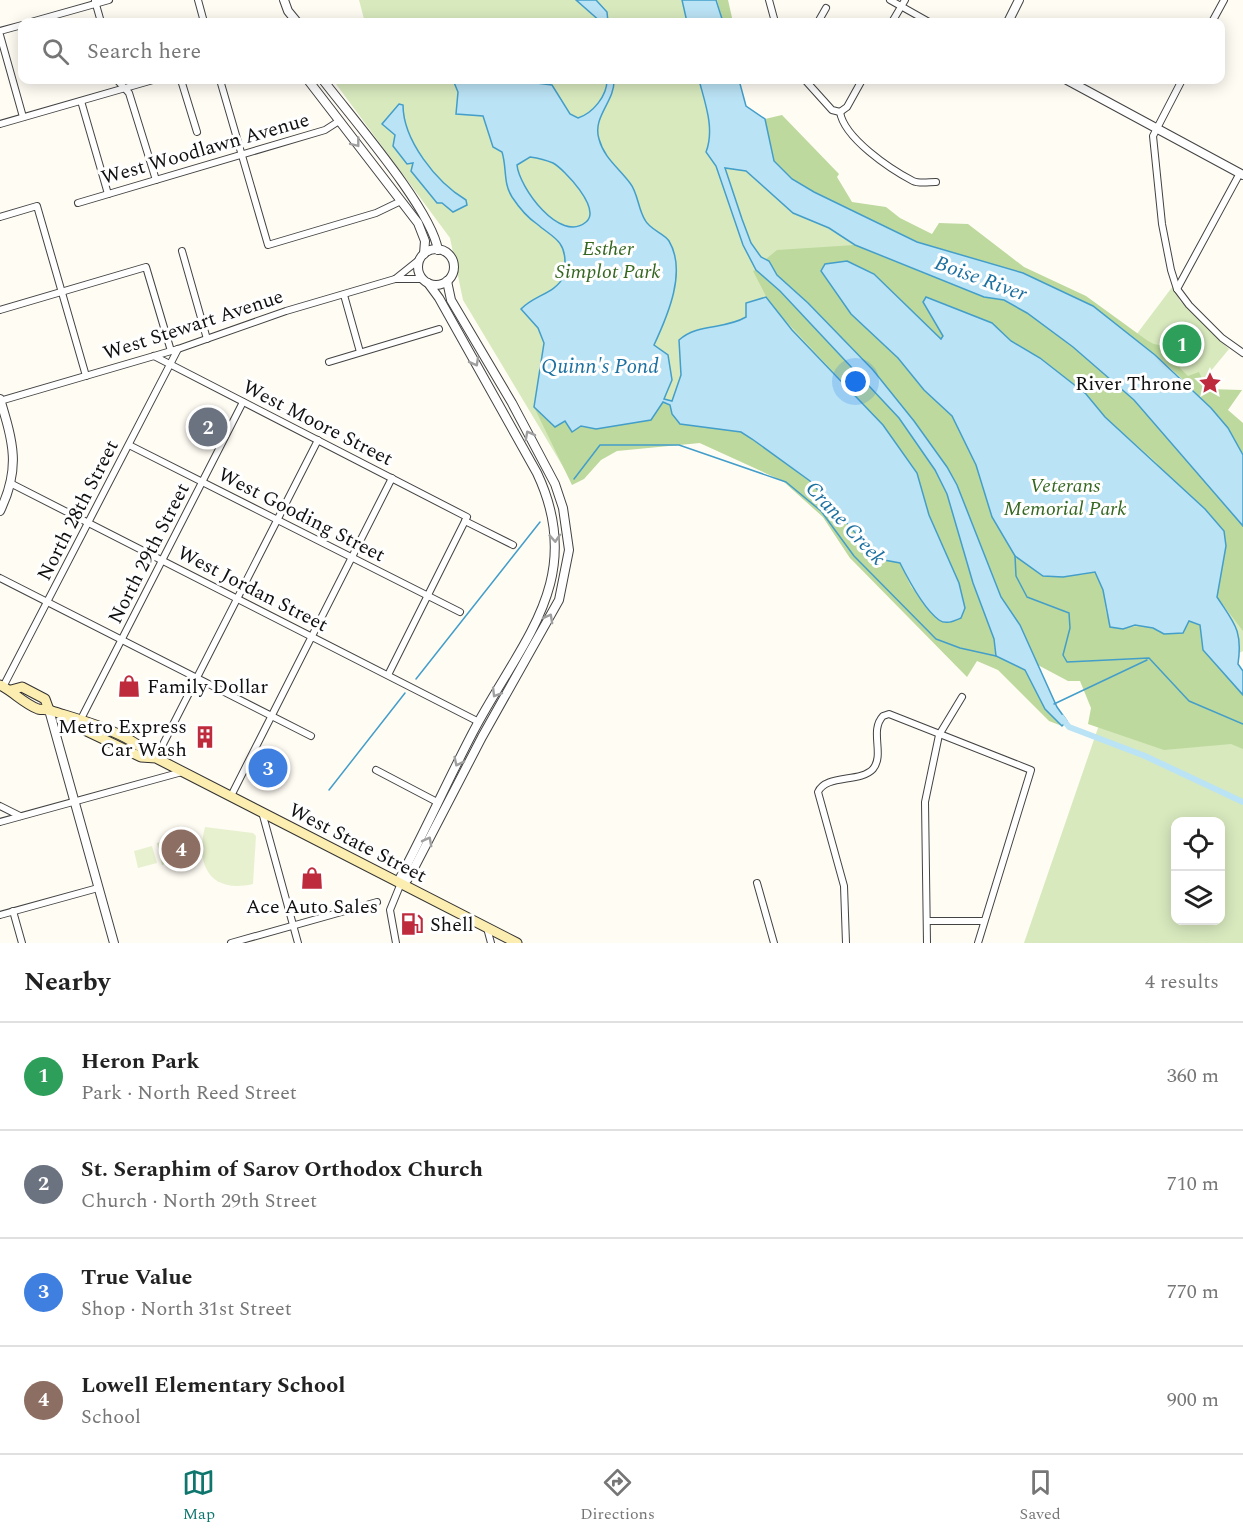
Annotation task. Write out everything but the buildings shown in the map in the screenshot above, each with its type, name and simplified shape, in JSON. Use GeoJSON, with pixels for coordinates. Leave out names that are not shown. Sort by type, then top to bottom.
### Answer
{"type":"FeatureCollection","features":[{"type":"Feature","properties":{"kind":"main road","name":"West State Street"},"geometry":{"type":"LineString","coordinates":[[5,687],[22,687],[45,699],[49,710],[81,719],[145,749],[153,758]]}},
{"type":"Feature","properties":{"kind":"main road","name":"West State Street"},"geometry":{"type":"LineString","coordinates":[[63,715],[78,727],[141,757],[153,758],[183,772],[517,943]]}},
{"type":"Feature","properties":{"kind":"street"},"geometry":{"type":"LineString","coordinates":[[44,18],[109,0]]}},
{"type":"Feature","properties":{"kind":"street"},"geometry":{"type":"LineString","coordinates":[[198,0],[203,18]]}},
{"type":"Feature","properties":{"kind":"street"},"geometry":{"type":"LineString","coordinates":[[284,0],[294,18]]}},
{"type":"Feature","properties":{"kind":"street"},"geometry":{"type":"LineString","coordinates":[[769,0],[774,18]]}},
{"type":"Feature","properties":{"kind":"street"},"geometry":{"type":"LineString","coordinates":[[890,0],[903,3],[924,18]]}},
{"type":"Feature","properties":{"kind":"street"},"geometry":{"type":"LineString","coordinates":[[1010,18],[1019,0]]}},
{"type":"Feature","properties":{"kind":"street"},"geometry":{"type":"LineString","coordinates":[[1214,18],[1224,0]]}},
{"type":"Feature","properties":{"kind":"street"},"geometry":{"type":"LineString","coordinates":[[95,2],[100,18]]}},
{"type":"Feature","properties":{"kind":"street"},"geometry":{"type":"LineString","coordinates":[[894,18],[903,3]]}},
{"type":"Feature","properties":{"kind":"street"},"geometry":{"type":"LineString","coordinates":[[820,18],[826,8]]}},
{"type":"Feature","properties":{"kind":"street"},"geometry":{"type":"LineString","coordinates":[[287,18],[288,11]]}},
{"type":"Feature","properties":{"kind":"street"},"geometry":{"type":"LineString","coordinates":[[18,26],[0,33],[23,117]]}},
{"type":"Feature","properties":{"kind":"street"},"geometry":{"type":"LineString","coordinates":[[120,84],[129,93],[156,180]]}},
{"type":"Feature","properties":{"kind":"street"},"geometry":{"type":"LineString","coordinates":[[0,124],[138,84]]}},
{"type":"Feature","properties":{"kind":"street"},"geometry":{"type":"LineString","coordinates":[[182,84],[197,132]]}},
{"type":"Feature","properties":{"kind":"street"},"geometry":{"type":"LineString","coordinates":[[221,84],[268,245],[376,213],[402,201]]}},
{"type":"Feature","properties":{"kind":"street"},"geometry":{"type":"LineString","coordinates":[[311,84],[418,224],[425,241],[418,269],[425,281],[436,291],[537,473],[549,500],[555,534],[554,573],[546,601],[479,722],[400,878],[401,884],[390,910],[396,943]]}},
{"type":"Feature","properties":{"kind":"street"},"geometry":{"type":"LineString","coordinates":[[326,84],[417,204],[436,239],[438,250]]}},
{"type":"Feature","properties":{"kind":"street"},"geometry":{"type":"LineString","coordinates":[[809,84],[832,110],[840,112],[847,107],[860,84]]}},
{"type":"Feature","properties":{"kind":"street"},"geometry":{"type":"LineString","coordinates":[[1074,84],[1241,174],[1177,289]]}},
{"type":"Feature","properties":{"kind":"street"},"geometry":{"type":"LineString","coordinates":[[1180,84],[1155,127],[1153,136],[1162,224],[1177,289],[1189,305],[1214,330],[1243,353]]}},
{"type":"Feature","properties":{"kind":"street"},"geometry":{"type":"LineString","coordinates":[[81,101],[108,194]]}},
{"type":"Feature","properties":{"kind":"street"},"geometry":{"type":"LineString","coordinates":[[840,112],[842,123],[872,154],[914,182],[936,182]]}},
{"type":"Feature","properties":{"kind":"street","name":"West Woodlawn Avenue"},"geometry":{"type":"LineString","coordinates":[[78,203],[325,130],[339,120]]}},
{"type":"Feature","properties":{"kind":"street"},"geometry":{"type":"LineString","coordinates":[[0,217],[38,206],[86,376]]}},
{"type":"Feature","properties":{"kind":"street"},"geometry":{"type":"LineString","coordinates":[[182,250],[207,339]]}},
{"type":"Feature","properties":{"kind":"street"},"geometry":{"type":"LineString","coordinates":[[422,256],[438,250],[446,253],[453,261],[453,273],[447,281],[438,285],[425,281]]}},
{"type":"Feature","properties":{"kind":"street","name":"West Stewart Avenue"},"geometry":{"type":"LineString","coordinates":[[395,279],[422,256]]}},
{"type":"Feature","properties":{"kind":"street"},"geometry":{"type":"LineString","coordinates":[[0,309],[146,267],[174,350]]}},
{"type":"Feature","properties":{"kind":"street","name":"West Stewart Avenue"},"geometry":{"type":"LineString","coordinates":[[0,400],[174,350],[286,311],[395,279],[425,281]]}},
{"type":"Feature","properties":{"kind":"street"},"geometry":{"type":"LineString","coordinates":[[401,884],[412,872],[559,600],[569,550],[563,508],[555,484],[512,403],[451,300],[447,281]]}},
{"type":"Feature","properties":{"kind":"street"},"geometry":{"type":"LineString","coordinates":[[344,295],[360,352]]}},
{"type":"Feature","properties":{"kind":"street"},"geometry":{"type":"LineString","coordinates":[[329,362],[439,329]]}},
{"type":"Feature","properties":{"kind":"street","name":"North 28th Street"},"geometry":{"type":"LineString","coordinates":[[5,687],[171,364],[174,350]]}},
{"type":"Feature","properties":{"kind":"street","name":"West Moore Street"},"geometry":{"type":"LineString","coordinates":[[154,356],[392,478],[513,545]]}},
{"type":"Feature","properties":{"kind":"street"},"geometry":{"type":"LineString","coordinates":[[0,400],[15,456],[12,484],[0,511]]}},
{"type":"Feature","properties":{"kind":"street","name":"North 29th Street"},"geometry":{"type":"LineString","coordinates":[[81,719],[243,402]]}},
{"type":"Feature","properties":{"kind":"street"},"geometry":{"type":"LineString","coordinates":[[153,758],[197,678],[318,440]]}},
{"type":"Feature","properties":{"kind":"street","name":"West Gooding Street"},"geometry":{"type":"LineString","coordinates":[[129,445],[460,612]]}},
{"type":"Feature","properties":{"kind":"street"},"geometry":{"type":"LineString","coordinates":[[231,796],[392,478]]}},
{"type":"Feature","properties":{"kind":"street","name":"West Jordan Street"},"geometry":{"type":"LineString","coordinates":[[12,484],[479,722]]}},
{"type":"Feature","properties":{"kind":"street"},"geometry":{"type":"LineString","coordinates":[[388,675],[466,519]]}},
{"type":"Feature","properties":{"kind":"street"},"geometry":{"type":"LineString","coordinates":[[0,578],[311,736]]}},
{"type":"Feature","properties":{"kind":"street"},"geometry":{"type":"LineString","coordinates":[[927,943],[925,802],[939,735],[962,697]]}},
{"type":"Feature","properties":{"kind":"street"},"geometry":{"type":"LineString","coordinates":[[49,710],[114,943]]}},
{"type":"Feature","properties":{"kind":"street"},"geometry":{"type":"LineString","coordinates":[[846,943],[844,886],[819,789],[824,785],[866,774],[874,768],[877,759],[876,727],[883,716],[895,715],[939,735],[1031,770],[978,943]]}},
{"type":"Feature","properties":{"kind":"street"},"geometry":{"type":"LineString","coordinates":[[376,770],[438,802]]}},
{"type":"Feature","properties":{"kind":"street"},"geometry":{"type":"LineString","coordinates":[[0,822],[183,772]]}},
{"type":"Feature","properties":{"kind":"street"},"geometry":{"type":"LineString","coordinates":[[0,806],[21,816]]}},
{"type":"Feature","properties":{"kind":"street"},"geometry":{"type":"LineString","coordinates":[[262,812],[298,943]]}},
{"type":"Feature","properties":{"kind":"street"},"geometry":{"type":"LineString","coordinates":[[757,883],[774,943]]}},
{"type":"Feature","properties":{"kind":"street"},"geometry":{"type":"LineString","coordinates":[[0,915],[98,888]]}},
{"type":"Feature","properties":{"kind":"street"},"geometry":{"type":"LineString","coordinates":[[231,943],[377,902]]}},
{"type":"Feature","properties":{"kind":"street"},"geometry":{"type":"LineString","coordinates":[[13,911],[22,943]]}},
{"type":"Feature","properties":{"kind":"street"},"geometry":{"type":"LineString","coordinates":[[927,921],[983,921]]}},
{"type":"Feature","properties":{"kind":"street"},"geometry":{"type":"LineString","coordinates":[[487,928],[491,943]]}},
{"type":"Feature","properties":{"kind":"green space"},"geometry":{"type":"Polygon","coordinates":[[[359,0],[682,0],[686,18],[364,18],[359,0]]]}},
{"type":"Feature","properties":{"kind":"green space"},"geometry":{"type":"Polygon","coordinates":[[[717,0],[728,0],[732,18],[722,18],[717,0]]]}},
{"type":"Feature","properties":{"kind":"green space"},"geometry":{"type":"Polygon","coordinates":[[[336,84],[700,84],[710,134],[706,152],[746,171],[793,213],[829,228],[855,244],[1027,313],[1073,347],[1134,400],[1243,526],[1243,651],[1215,666],[1243,695],[1243,943],[1024,943],[1130,635],[998,670],[850,558],[823,517],[783,481],[682,435],[594,445],[565,470],[463,300],[450,238],[336,84]]]}},
{"type":"Feature","properties":{"kind":"green space"},"geometry":{"type":"Polygon","coordinates":[[[782,115],[839,174],[837,177],[852,202],[886,207],[900,218],[932,234],[939,223],[968,224],[1024,267],[1086,296],[1148,341],[1177,348],[1186,353],[1179,363],[1180,368],[1188,376],[1199,372],[1207,389],[1242,390],[1228,410],[1243,423],[1243,455],[1208,406],[1194,391],[1165,363],[1133,339],[952,253],[917,242],[792,179],[774,161],[765,119],[782,115]]]}},
{"type":"Feature","properties":{"kind":"green space"},"geometry":{"type":"Polygon","coordinates":[[[855,245],[984,297],[1003,300],[1027,313],[1073,347],[1134,400],[1243,526],[1243,631],[1217,597],[1226,546],[1156,462],[1105,417],[1086,394],[1040,358],[1011,341],[992,323],[926,297],[943,336],[941,340],[898,358],[924,390],[952,416],[976,465],[1082,575],[1095,571],[1103,590],[1106,613],[1123,629],[1144,627],[1164,634],[1189,621],[1200,625],[1203,650],[1243,695],[1243,749],[1231,744],[1164,750],[1088,724],[1091,708],[1080,681],[1068,681],[1036,664],[1020,625],[1001,597],[957,485],[947,467],[873,370],[808,303],[777,275],[766,259],[777,250],[855,245]]]}},
{"type":"Feature","properties":{"kind":"green space"},"geometry":{"type":"Polygon","coordinates":[[[756,270],[780,291],[899,418],[935,470],[947,493],[973,583],[994,639],[996,656],[1025,670],[1045,709],[1062,726],[1049,721],[998,670],[977,661],[967,677],[850,558],[823,517],[783,481],[700,443],[617,451],[601,460],[584,479],[572,485],[534,407],[555,427],[565,421],[596,429],[651,419],[663,402],[670,405],[672,414],[689,426],[702,425],[741,432],[788,463],[810,481],[872,552],[884,560],[900,563],[911,587],[925,602],[943,547],[929,515],[917,473],[883,425],[770,304],[753,271],[756,270]]]}},
{"type":"Feature","properties":{"kind":"green space"},"geometry":{"type":"Polygon","coordinates":[[[1173,286],[1180,301],[1229,349],[1210,372],[1220,400],[1133,339],[1173,286]]]}},
{"type":"Feature","properties":{"kind":"green space"},"geometry":{"type":"Polygon","coordinates":[[[205,827],[253,833],[256,836],[253,884],[226,885],[209,874],[202,853],[205,827]]]}},
{"type":"Feature","properties":{"kind":"green space"},"geometry":{"type":"Polygon","coordinates":[[[170,840],[174,856],[167,858],[168,863],[162,865],[157,843],[170,840]]]}},
{"type":"Feature","properties":{"kind":"green space"},"geometry":{"type":"Polygon","coordinates":[[[152,846],[157,863],[138,868],[134,851],[152,846]]]}},
{"type":"Feature","properties":{"kind":"water"},"geometry":{"type":"Polygon","coordinates":[[[576,0],[596,0],[607,12],[608,18],[596,18],[576,0]]]}},
{"type":"Feature","properties":{"kind":"water"},"geometry":{"type":"Polygon","coordinates":[[[682,0],[716,0],[722,18],[686,18],[682,0]]]}},
{"type":"Feature","properties":{"kind":"water","name":"Quinn's Pond"},"geometry":{"type":"Polygon","coordinates":[[[455,84],[552,85],[570,114],[578,118],[584,116],[598,103],[605,92],[606,84],[614,84],[599,123],[601,146],[633,187],[647,223],[669,241],[674,253],[676,279],[674,293],[654,345],[668,355],[672,380],[664,399],[672,401],[681,375],[679,340],[694,331],[738,321],[746,317],[746,303],[766,297],[792,330],[883,425],[917,473],[929,515],[959,583],[965,608],[961,618],[947,622],[933,615],[900,563],[884,560],[872,552],[810,481],[741,432],[680,424],[672,414],[670,405],[663,402],[651,420],[596,429],[581,426],[572,432],[565,421],[555,427],[534,407],[544,343],[538,328],[521,309],[560,282],[565,273],[563,249],[557,240],[530,219],[512,197],[507,186],[502,152],[493,147],[483,116],[456,114],[458,92],[455,84]],[[530,157],[517,165],[519,175],[533,199],[553,219],[565,225],[576,227],[586,222],[590,216],[589,208],[580,190],[558,167],[544,160],[530,157]]]}},
{"type":"Feature","properties":{"kind":"water","name":"Boise River"},"geometry":{"type":"Polygon","coordinates":[[[700,84],[740,84],[746,106],[765,119],[774,161],[792,179],[917,242],[1023,273],[1093,306],[1155,355],[1211,408],[1228,428],[1243,455],[1243,526],[1134,400],[1073,347],[1027,313],[1004,300],[984,297],[855,245],[829,228],[793,213],[746,171],[725,168],[751,243],[761,257],[769,261],[777,275],[808,303],[873,370],[947,467],[957,485],[1001,597],[1020,625],[1057,707],[1067,721],[1062,726],[1045,709],[1025,670],[996,656],[994,639],[973,583],[947,494],[935,470],[899,418],[780,291],[756,270],[743,245],[716,166],[706,152],[710,134],[700,84]]]}},
{"type":"Feature","properties":{"kind":"water"},"geometry":{"type":"Polygon","coordinates":[[[399,104],[403,105],[404,118],[409,132],[423,159],[444,182],[466,200],[467,205],[453,212],[442,203],[437,203],[411,171],[413,163],[407,164],[393,146],[395,135],[382,124],[399,104]]]}},
{"type":"Feature","properties":{"kind":"water"},"geometry":{"type":"Polygon","coordinates":[[[847,261],[874,274],[941,339],[943,336],[923,302],[926,297],[992,323],[1011,341],[1040,358],[1086,394],[1105,417],[1205,509],[1224,531],[1226,546],[1217,597],[1238,635],[1238,664],[1243,671],[1243,695],[1203,650],[1200,625],[1189,621],[1183,633],[1164,634],[1153,628],[1135,625],[1123,629],[1110,627],[1103,590],[1095,572],[1063,577],[1043,576],[1015,556],[992,517],[976,465],[952,416],[924,390],[898,358],[851,314],[821,271],[825,264],[847,261]]]}},
{"type":"Feature","properties":{"kind":"waterway","name":"Crane Creek"},"geometry":{"type":"LineString","coordinates":[[574,479],[600,445],[679,445],[786,482],[821,511],[854,556],[936,639],[960,648],[996,656]]}},
{"type":"Feature","properties":{"kind":"waterway","name":"Crane Creek"},"geometry":{"type":"LineString","coordinates":[[416,679],[540,522]]}},
{"type":"Feature","properties":{"kind":"waterway"},"geometry":{"type":"LineString","coordinates":[[1015,556],[1016,576],[1027,597],[1069,613],[1070,628],[1063,655],[1067,662],[1149,658],[1189,701],[1243,724]]}},
{"type":"Feature","properties":{"kind":"waterway"},"geometry":{"type":"LineString","coordinates":[[1054,704],[1147,660]]}},
{"type":"Feature","properties":{"kind":"waterway","name":"Crane Creek"},"geometry":{"type":"LineString","coordinates":[[329,790],[405,693]]}},
{"type":"Feature","properties":{"kind":"waterway"},"geometry":{"type":"LineString","coordinates":[[1062,718],[1069,727],[1145,756],[1243,802]]}},
{"type":"Feature","properties":{"kind":"place","name":"Heron Park"},"geometry":{"type":"Point","coordinates":[1182,344]}},
{"type":"Feature","properties":{"kind":"place","name":"River Throne"},"geometry":{"type":"Point","coordinates":[1210,383]}},
{"type":"Feature","properties":{"kind":"place","name":"St. Seraphim of Sarov Orthodox Church"},"geometry":{"type":"Point","coordinates":[208,427]}},
{"type":"Feature","properties":{"kind":"place","name":"Family Dollar"},"geometry":{"type":"Point","coordinates":[129,686]}},
{"type":"Feature","properties":{"kind":"place","name":"Metro Express Car Wash"},"geometry":{"type":"Point","coordinates":[205,737]}},
{"type":"Feature","properties":{"kind":"place","name":"True Value"},"geometry":{"type":"Point","coordinates":[268,768]}},
{"type":"Feature","properties":{"kind":"place","name":"Lowell Elementary School"},"geometry":{"type":"Point","coordinates":[181,849]}},
{"type":"Feature","properties":{"kind":"place","name":"Ace Auto Sales"},"geometry":{"type":"Point","coordinates":[312,878]}},
{"type":"Feature","properties":{"kind":"place","name":"Shell"},"geometry":{"type":"Point","coordinates":[412,924]}},
{"type":"Feature","properties":{"kind":"park label","name":"Esther Simplot Park"},"geometry":{"type":"Point","coordinates":[608,260]}},
{"type":"Feature","properties":{"kind":"park label","name":"Veterans Memorial Park"},"geometry":{"type":"Point","coordinates":[1065,496]}}]}
